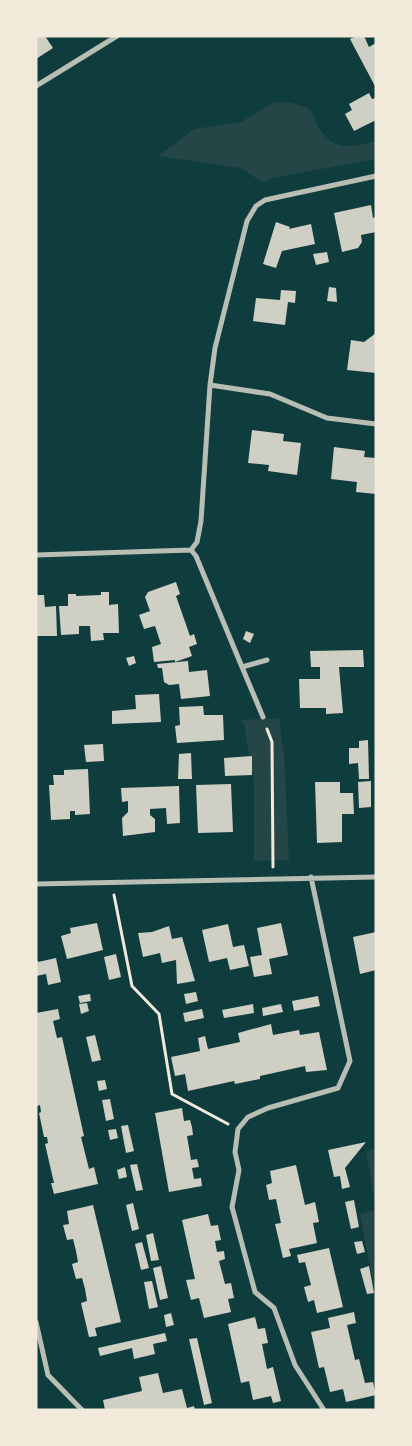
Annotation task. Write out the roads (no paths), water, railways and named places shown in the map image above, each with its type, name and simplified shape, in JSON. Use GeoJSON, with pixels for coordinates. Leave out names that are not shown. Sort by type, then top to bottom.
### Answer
{"type":"FeatureCollection","features":[{"type":"Feature","properties":{"kind":"street"},"geometry":{"type":"LineString","coordinates":[[36,86],[117,36]]}},
{"type":"Feature","properties":{"kind":"street"},"geometry":{"type":"LineString","coordinates":[[191,550],[197,542],[201,521],[210,385],[222,312],[247,221],[256,206],[266,200],[376,176]]}},
{"type":"Feature","properties":{"kind":"street"},"geometry":{"type":"LineString","coordinates":[[210,385],[270,394],[327,418],[376,424]]}},
{"type":"Feature","properties":{"kind":"street"},"geometry":{"type":"LineString","coordinates":[[36,555],[191,550]]}},
{"type":"Feature","properties":{"kind":"street"},"geometry":{"type":"LineString","coordinates":[[191,550],[196,556],[263,717]]}},
{"type":"Feature","properties":{"kind":"street"},"geometry":{"type":"LineString","coordinates":[[242,667],[267,660]]}},
{"type":"Feature","properties":{"kind":"street"},"geometry":{"type":"LineString","coordinates":[[36,884],[376,876]]}},
{"type":"Feature","properties":{"kind":"street"},"geometry":{"type":"LineString","coordinates":[[311,878],[350,1061],[338,1088],[268,1108],[248,1117],[238,1129],[235,1152],[239,1170],[232,1207],[255,1292],[274,1308],[295,1365],[324,1410]]}},
{"type":"Feature","properties":{"kind":"street"},"geometry":{"type":"LineString","coordinates":[[36,1322],[48,1375],[82,1410]]}}]}
